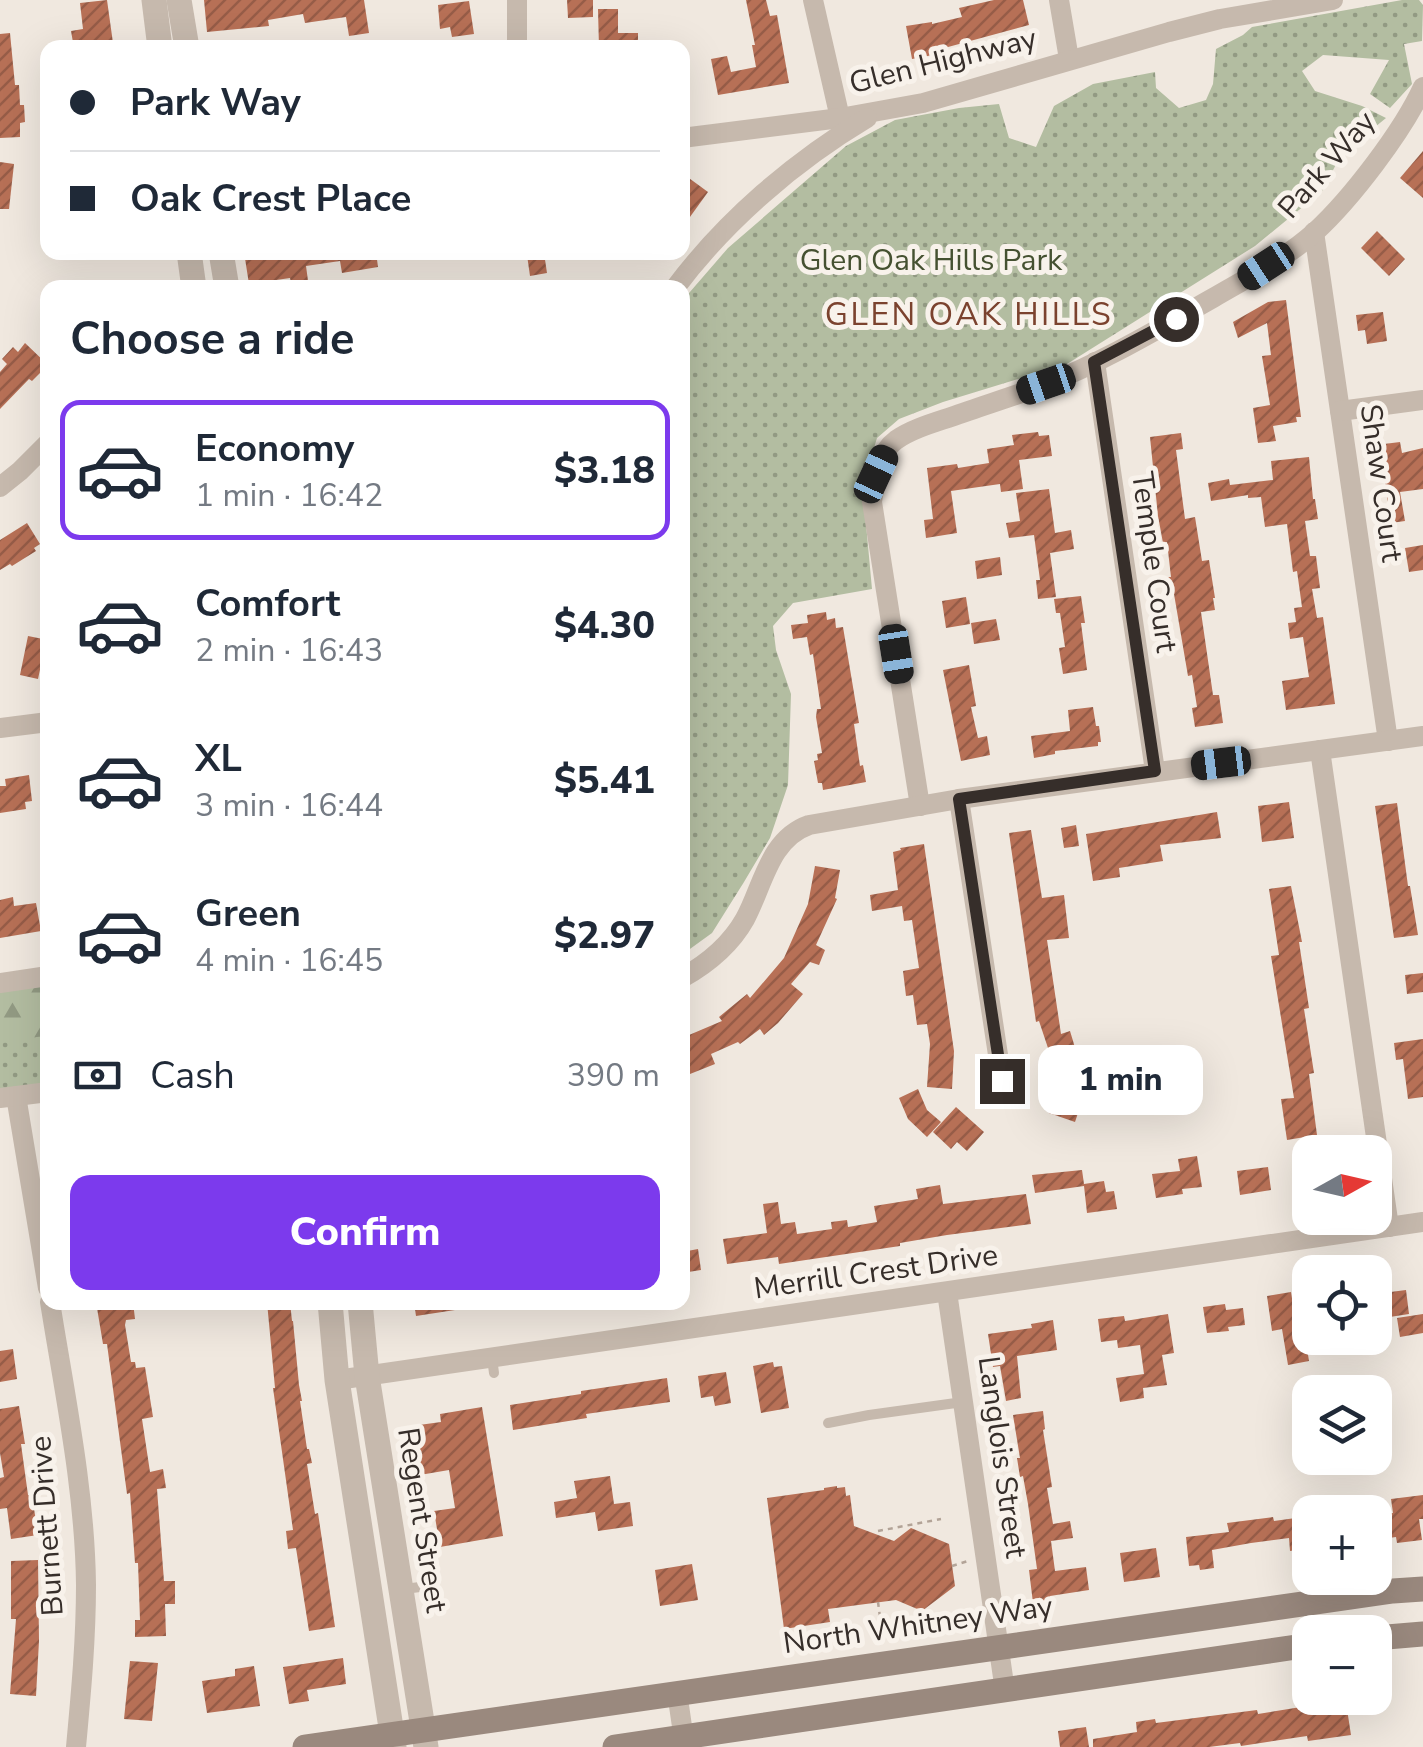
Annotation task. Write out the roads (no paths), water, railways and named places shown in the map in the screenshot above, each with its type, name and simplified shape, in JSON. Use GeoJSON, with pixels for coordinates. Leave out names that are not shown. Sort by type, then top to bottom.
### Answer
{"type":"FeatureCollection","features":[{"type":"Feature","properties":{"kind":"main road","name":"North Whitney Way"},"geometry":{"type":"LineString","coordinates":[[304,1747],[424,1738],[677,1692],[1423,1589]]}},
{"type":"Feature","properties":{"kind":"main road"},"geometry":{"type":"LineString","coordinates":[[1392,1637],[1423,1634]]}},
{"type":"Feature","properties":{"kind":"main road"},"geometry":{"type":"LineString","coordinates":[[615,1747],[684,1742],[1292,1648]]}},
{"type":"Feature","properties":{"kind":"street"},"geometry":{"type":"LineString","coordinates":[[154,0],[159,40]]}},
{"type":"Feature","properties":{"kind":"street"},"geometry":{"type":"LineString","coordinates":[[179,0],[186,40]]}},
{"type":"Feature","properties":{"kind":"street"},"geometry":{"type":"LineString","coordinates":[[517,0],[517,40]]}},
{"type":"Feature","properties":{"kind":"street"},"geometry":{"type":"LineString","coordinates":[[814,0],[840,118]]}},
{"type":"Feature","properties":{"kind":"street"},"geometry":{"type":"LineString","coordinates":[[1058,0],[1069,59]]}},
{"type":"Feature","properties":{"kind":"street","name":"Glen Highway"},"geometry":{"type":"LineString","coordinates":[[690,137],[878,112],[1220,19],[1295,3],[1333,0]]}},
{"type":"Feature","properties":{"kind":"street","name":"Park Way"},"geometry":{"type":"LineString","coordinates":[[920,806],[872,502],[876,474],[894,442],[924,426],[1046,384],[1094,362],[1248,278],[1314,232],[1353,190],[1414,106],[1423,87]]}},
{"type":"Feature","properties":{"kind":"street"},"geometry":{"type":"LineString","coordinates":[[681,280],[733,223],[798,164],[878,112]]}},
{"type":"Feature","properties":{"kind":"street","name":"Shaw Court"},"geometry":{"type":"LineString","coordinates":[[1314,232],[1388,742]]}},
{"type":"Feature","properties":{"kind":"street","name":"Temple Court"},"geometry":{"type":"LineString","coordinates":[[1094,362],[1155,771]]}},
{"type":"Feature","properties":{"kind":"street"},"geometry":{"type":"LineString","coordinates":[[1340,411],[1423,400]]}},
{"type":"Feature","properties":{"kind":"street"},"geometry":{"type":"LineString","coordinates":[[0,487],[40,451]]}},
{"type":"Feature","properties":{"kind":"street"},"geometry":{"type":"LineString","coordinates":[[0,728],[40,723]]}},
{"type":"Feature","properties":{"kind":"street"},"geometry":{"type":"LineString","coordinates":[[690,973],[716,955],[744,922],[784,840],[809,825],[959,799],[1423,736]]}},
{"type":"Feature","properties":{"kind":"street"},"geometry":{"type":"LineString","coordinates":[[1320,750],[1376,1135]]}},
{"type":"Feature","properties":{"kind":"street"},"geometry":{"type":"LineString","coordinates":[[959,799],[1002,1081]]}},
{"type":"Feature","properties":{"kind":"street"},"geometry":{"type":"LineString","coordinates":[[0,982],[40,977]]}},
{"type":"Feature","properties":{"kind":"street"},"geometry":{"type":"LineString","coordinates":[[40,1093],[8,1097],[40,1250]]}},
{"type":"Feature","properties":{"kind":"street","name":"Merrill Crest Drive"},"geometry":{"type":"LineString","coordinates":[[1392,1227],[1423,1222]]}},
{"type":"Feature","properties":{"kind":"street","name":"Merrill Crest Drive"},"geometry":{"type":"LineString","coordinates":[[337,1380],[493,1365],[948,1292],[1341,1235]]}},
{"type":"Feature","properties":{"kind":"street","name":"Langlois Street"},"geometry":{"type":"LineString","coordinates":[[948,1292],[1005,1691]]}},
{"type":"Feature","properties":{"kind":"street","name":"Burnett Drive"},"geometry":{"type":"LineString","coordinates":[[51,1310],[83,1534],[85,1636],[76,1747]]}},
{"type":"Feature","properties":{"kind":"street","name":"Regent Street"},"geometry":{"type":"LineString","coordinates":[[331,1310],[337,1380],[393,1740]]}},
{"type":"Feature","properties":{"kind":"street","name":"Regent Street"},"geometry":{"type":"LineString","coordinates":[[361,1310],[367,1376],[424,1738]]}},
{"type":"Feature","properties":{"kind":"street"},"geometry":{"type":"LineString","coordinates":[[677,1692],[684,1742]]}},
{"type":"Feature","properties":{"kind":"lane"},"geometry":{"type":"LineString","coordinates":[[828,1423],[964,1402]]}},
{"type":"Feature","properties":{"kind":"lane"},"geometry":{"type":"LineString","coordinates":[[400,1590],[428,1586]]}},
{"type":"Feature","properties":{"kind":"district","name":"GLEN OAK HILLS"},"geometry":{"type":"Point","coordinates":[969,314]}},
{"type":"Feature","properties":{"kind":"park label","name":"Glen Oak Hills Park"},"geometry":{"type":"Point","coordinates":[931,260]}}]}
